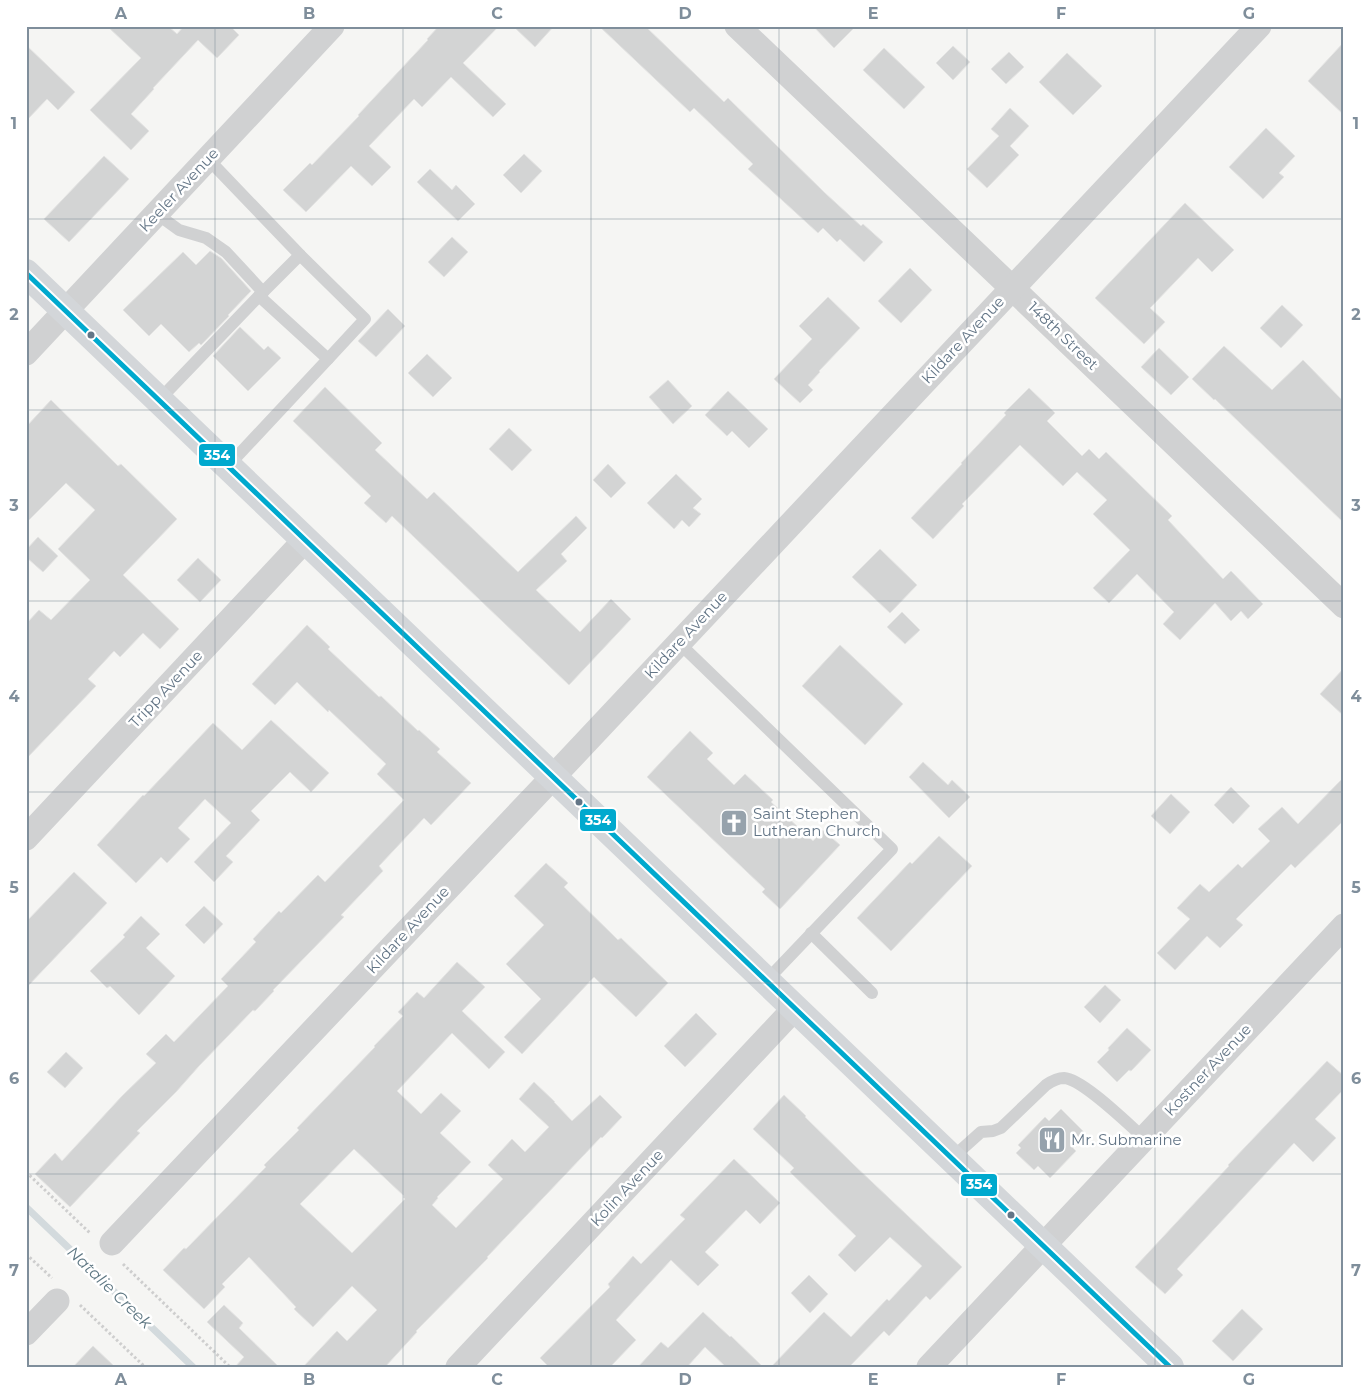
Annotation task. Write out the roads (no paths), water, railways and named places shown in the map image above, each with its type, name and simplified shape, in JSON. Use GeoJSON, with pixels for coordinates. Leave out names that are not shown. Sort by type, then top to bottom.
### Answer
{"type":"FeatureCollection","features":[{"type":"Feature","properties":{"kind":"main road"},"geometry":{"type":"LineString","coordinates":[[26,273],[1170,1367]]}},
{"type":"Feature","properties":{"kind":"street","name":"Keeler Avenue"},"geometry":{"type":"LineString","coordinates":[[26,353],[332,26]]}},
{"type":"Feature","properties":{"kind":"street","name":"148th Street"},"geometry":{"type":"LineString","coordinates":[[737,26],[1344,606]]}},
{"type":"Feature","properties":{"kind":"street","name":"Kildare Avenue"},"geometry":{"type":"LineString","coordinates":[[109,1247],[1259,26]]}},
{"type":"Feature","properties":{"kind":"street","name":"Tripp Avenue"},"geometry":{"type":"LineString","coordinates":[[26,838],[305,540]]}},
{"type":"Feature","properties":{"kind":"street","name":"Kostner Avenue"},"geometry":{"type":"LineString","coordinates":[[929,1367],[1344,926]]}},
{"type":"Feature","properties":{"kind":"street","name":"Kolin Avenue"},"geometry":{"type":"LineString","coordinates":[[458,1367],[795,1008]]}},
{"type":"Feature","properties":{"kind":"street"},"geometry":{"type":"LineString","coordinates":[[26,1333],[63,1295]]}},
{"type":"Feature","properties":{"kind":"lane"},"geometry":{"type":"LineString","coordinates":[[208,159],[300,255],[365,318],[228,466]]}},
{"type":"Feature","properties":{"kind":"lane"},"geometry":{"type":"LineString","coordinates":[[156,214],[179,230],[206,238],[226,252],[261,294],[328,358]]}},
{"type":"Feature","properties":{"kind":"lane"},"geometry":{"type":"LineString","coordinates":[[159,400],[300,255]]}},
{"type":"Feature","properties":{"kind":"lane"},"geometry":{"type":"LineString","coordinates":[[679,643],[892,849],[766,981]]}},
{"type":"Feature","properties":{"kind":"lane"},"geometry":{"type":"LineString","coordinates":[[811,933],[872,992]]}},
{"type":"Feature","properties":{"kind":"lane"},"geometry":{"type":"LineString","coordinates":[[952,1158],[981,1132],[1001,1128],[1046,1085],[1055,1080],[1065,1078],[1100,1098],[1144,1138]]}},
{"type":"Feature","properties":{"kind":"waterway","name":"Natalie Creek"},"geometry":{"type":"LineString","coordinates":[[26,1207],[193,1367]]}},
{"type":"Feature","properties":{"kind":"place","name":"Saint Stephen Lutheran Church"},"geometry":{"type":"Point","coordinates":[734,823]}},
{"type":"Feature","properties":{"kind":"place","name":"Mr. Submarine"},"geometry":{"type":"Point","coordinates":[1052,1140]}}]}
